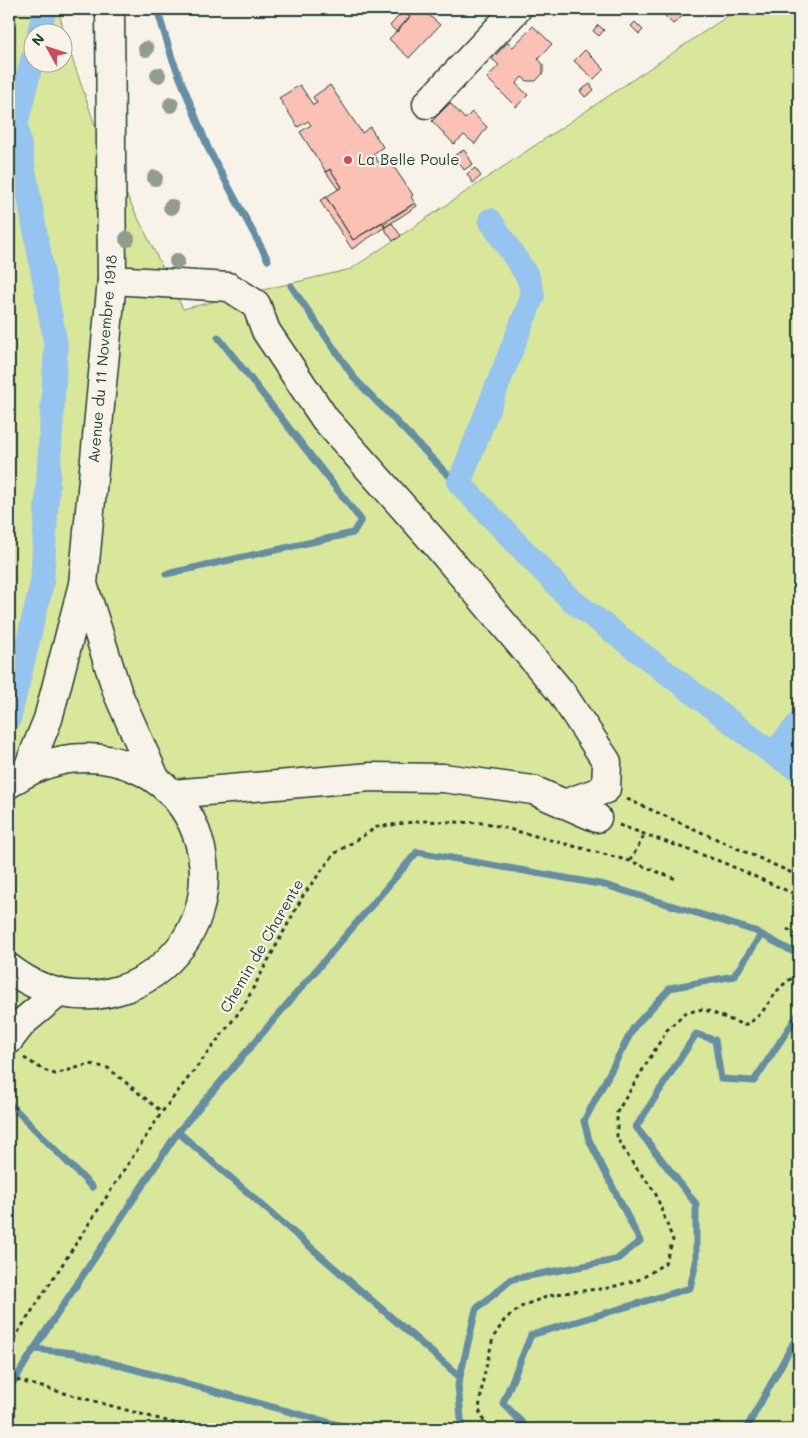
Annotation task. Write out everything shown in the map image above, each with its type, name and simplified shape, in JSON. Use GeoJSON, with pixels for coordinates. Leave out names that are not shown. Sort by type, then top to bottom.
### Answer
{"type":"FeatureCollection","features":[{"type":"Feature","properties":{"kind":"main road","name":"Avenue du 11 Novembre 1918"},"geometry":{"type":"LineString","coordinates":[[97,9],[112,103]]}},
{"type":"Feature","properties":{"kind":"main road","name":"Avenue du 11 Novembre 1918"},"geometry":{"type":"LineString","coordinates":[[16,778],[48,719],[83,584],[112,280],[110,9]]}},
{"type":"Feature","properties":{"kind":"main road"},"geometry":{"type":"LineString","coordinates":[[427,104],[517,9]]}},
{"type":"Feature","properties":{"kind":"main road"},"geometry":{"type":"LineString","coordinates":[[112,280],[229,287],[256,304],[266,331],[325,419],[435,542],[561,692],[607,762],[606,789],[564,804]]}},
{"type":"Feature","properties":{"kind":"main road","name":"Avenue du 11 Novembre 1918"},"geometry":{"type":"LineString","coordinates":[[83,584],[118,694],[164,787]]}},
{"type":"Feature","properties":{"kind":"main road"},"geometry":{"type":"LineString","coordinates":[[9,968],[38,987],[58,993],[93,996],[127,988],[160,969],[186,940],[201,904],[204,864],[194,827],[184,809],[164,787],[122,762],[84,756],[46,763],[16,778]]}},
{"type":"Feature","properties":{"kind":"main road"},"geometry":{"type":"LineString","coordinates":[[164,787],[371,777],[443,778],[533,790],[597,818]]}},
{"type":"Feature","properties":{"kind":"main road"},"geometry":{"type":"LineString","coordinates":[[13,1047],[23,1022],[58,993]]}},
{"type":"Feature","properties":{"kind":"path"},"geometry":{"type":"LineString","coordinates":[[606,789],[799,876]]}},
{"type":"Feature","properties":{"kind":"path"},"geometry":{"type":"LineString","coordinates":[[597,818],[722,862],[799,896]]}},
{"type":"Feature","properties":{"kind":"path","name":"Chemin de Charente"},"geometry":{"type":"LineString","coordinates":[[9,1346],[162,1112],[243,1007],[304,894],[334,854],[377,827],[420,821],[486,823],[630,862],[676,879]]}},
{"type":"Feature","properties":{"kind":"path"},"geometry":{"type":"LineString","coordinates":[[630,862],[645,834]]}},
{"type":"Feature","properties":{"kind":"path"},"geometry":{"type":"LineString","coordinates":[[787,929],[799,936]]}},
{"type":"Feature","properties":{"kind":"path"},"geometry":{"type":"LineString","coordinates":[[487,1429],[479,1410],[483,1380],[493,1338],[505,1319],[524,1305],[555,1294],[608,1288],[641,1279],[665,1263],[673,1240],[655,1192],[630,1161],[617,1138],[616,1112],[667,1030],[685,1013],[703,1009],[744,1025],[756,1020],[786,980],[799,975]]}},
{"type":"Feature","properties":{"kind":"path"},"geometry":{"type":"LineString","coordinates":[[13,1047],[44,1070],[55,1074],[90,1064],[108,1068],[162,1112]]}},
{"type":"Feature","properties":{"kind":"path"},"geometry":{"type":"LineString","coordinates":[[9,1378],[196,1429]]}},
{"type":"Feature","properties":{"kind":"green space"},"geometry":{"type":"Polygon","coordinates":[[[9,9],[58,9],[61,22],[22,22],[22,72],[72,72],[72,58],[101,143],[183,309],[351,269],[738,9],[799,9],[799,1429],[9,1429],[9,9]]]}},
{"type":"Feature","properties":{"kind":"building"},"geometry":{"type":"Polygon","coordinates":[[[406,9],[422,9],[440,25],[409,58],[389,39],[410,17],[403,11],[406,9]]]}},
{"type":"Feature","properties":{"kind":"building"},"geometry":{"type":"Polygon","coordinates":[[[673,9],[691,9],[673,24],[665,16],[673,9]]]}},
{"type":"Feature","properties":{"kind":"building"},"geometry":{"type":"Polygon","coordinates":[[[403,11],[410,17],[397,32],[390,26],[403,11]]]}},
{"type":"Feature","properties":{"kind":"building"},"geometry":{"type":"Polygon","coordinates":[[[635,22],[643,30],[639,34],[631,26],[635,22]]]}},
{"type":"Feature","properties":{"kind":"building"},"geometry":{"type":"Polygon","coordinates":[[[598,25],[604,30],[599,36],[593,31],[598,25]]]}},
{"type":"Feature","properties":{"kind":"building"},"geometry":{"type":"Polygon","coordinates":[[[533,26],[552,44],[538,59],[543,64],[543,73],[536,81],[527,81],[522,77],[516,84],[528,95],[516,107],[487,78],[499,65],[492,59],[508,42],[513,47],[533,26]]]}},
{"type":"Feature","properties":{"kind":"building"},"geometry":{"type":"Polygon","coordinates":[[[585,50],[604,69],[594,79],[574,61],[585,50]]]}},
{"type":"Feature","properties":{"kind":"building"},"geometry":{"type":"Polygon","coordinates":[[[590,84],[594,90],[585,97],[580,91],[590,84]]]}},
{"type":"Feature","properties":{"kind":"building","name":"La Belle Poule"},"geometry":{"type":"Polygon","coordinates":[[[300,85],[313,105],[317,103],[313,97],[330,85],[362,133],[370,127],[383,147],[373,154],[379,163],[387,157],[413,195],[411,197],[415,203],[353,240],[326,197],[342,187],[330,169],[326,172],[300,132],[311,125],[308,121],[298,127],[279,98],[300,85]]]}},
{"type":"Feature","properties":{"kind":"building"},"geometry":{"type":"Polygon","coordinates":[[[450,103],[465,119],[472,112],[487,127],[475,144],[464,135],[454,144],[432,121],[450,103]]]}},
{"type":"Feature","properties":{"kind":"building"},"geometry":{"type":"Polygon","coordinates":[[[464,150],[473,164],[464,170],[455,155],[464,150]]]}},
{"type":"Feature","properties":{"kind":"building"},"geometry":{"type":"Polygon","coordinates":[[[475,168],[481,176],[473,183],[467,174],[475,168]]]}},
{"type":"Feature","properties":{"kind":"building"},"geometry":{"type":"Polygon","coordinates":[[[330,169],[342,187],[338,189],[326,172],[330,169]]]}},
{"type":"Feature","properties":{"kind":"building"},"geometry":{"type":"Polygon","coordinates":[[[326,197],[353,240],[382,222],[385,227],[352,249],[320,201],[326,197]]]}},
{"type":"Feature","properties":{"kind":"building"},"geometry":{"type":"Polygon","coordinates":[[[415,203],[417,206],[385,227],[383,224],[415,203]]]}},
{"type":"Feature","properties":{"kind":"building"},"geometry":{"type":"Polygon","coordinates":[[[392,223],[401,236],[393,241],[384,228],[392,223]]]}},
{"type":"Feature","properties":{"kind":"waterway"},"geometry":{"type":"LineString","coordinates":[[42,22],[45,9]]}},
{"type":"Feature","properties":{"kind":"waterway"},"geometry":{"type":"LineString","coordinates":[[157,9],[172,58],[209,150],[268,260]]}},
{"type":"Feature","properties":{"kind":"waterway"},"geometry":{"type":"LineString","coordinates":[[9,719],[42,583],[56,346],[16,125],[29,72]]}},
{"type":"Feature","properties":{"kind":"waterway"},"geometry":{"type":"LineString","coordinates":[[490,220],[528,277],[533,295],[459,483],[570,599],[773,754],[799,770]]}},
{"type":"Feature","properties":{"kind":"waterway"},"geometry":{"type":"LineString","coordinates":[[291,286],[355,379],[446,473],[459,483]]}},
{"type":"Feature","properties":{"kind":"waterway"},"geometry":{"type":"LineString","coordinates":[[166,574],[353,533],[361,520],[218,337]]}},
{"type":"Feature","properties":{"kind":"waterway"},"geometry":{"type":"LineString","coordinates":[[773,754],[799,723]]}},
{"type":"Feature","properties":{"kind":"waterway"},"geometry":{"type":"LineString","coordinates":[[353,1429],[74,1353],[34,1349],[178,1132],[417,852],[605,885],[755,931],[799,955]]}},
{"type":"Feature","properties":{"kind":"waterway"},"geometry":{"type":"LineString","coordinates":[[462,1429],[458,1385],[476,1309],[512,1279],[616,1260],[640,1241],[589,1140],[584,1121],[634,1027],[670,988],[734,976],[761,935]]}},
{"type":"Feature","properties":{"kind":"waterway"},"geometry":{"type":"LineString","coordinates":[[528,1429],[503,1403],[531,1335],[690,1288],[696,1262],[696,1204],[636,1127],[696,1034],[715,1040],[721,1079],[754,1081],[799,1013]]}},
{"type":"Feature","properties":{"kind":"waterway"},"geometry":{"type":"LineString","coordinates":[[9,1103],[92,1187]]}},
{"type":"Feature","properties":{"kind":"waterway"},"geometry":{"type":"LineString","coordinates":[[178,1132],[460,1377]]}},
{"type":"Feature","properties":{"kind":"waterway"},"geometry":{"type":"LineString","coordinates":[[746,1429],[799,1333]]}},
{"type":"Feature","properties":{"kind":"waterway"},"geometry":{"type":"LineString","coordinates":[[9,1389],[34,1349]]}},
{"type":"Feature","properties":{"kind":"place","name":"La Belle Poule"},"geometry":{"type":"Point","coordinates":[348,160]}}]}
